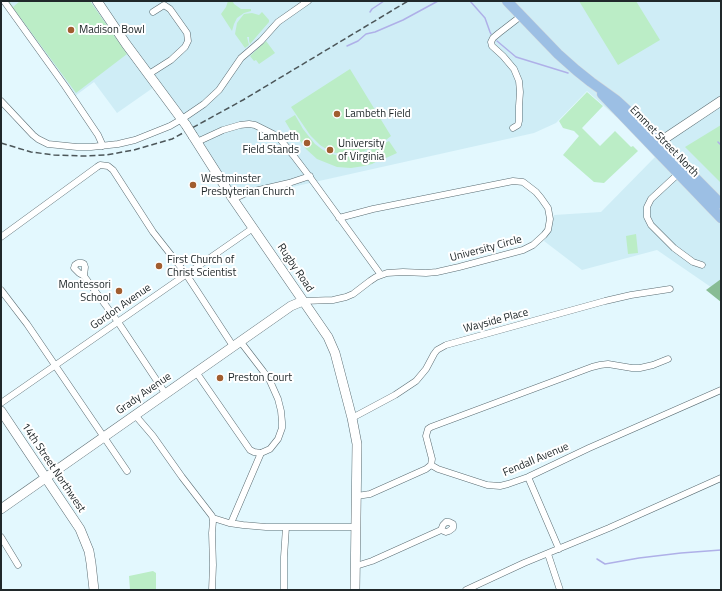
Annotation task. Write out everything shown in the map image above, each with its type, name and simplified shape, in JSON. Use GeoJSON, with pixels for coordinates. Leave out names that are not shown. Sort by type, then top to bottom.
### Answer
{"type":"FeatureCollection","features":[{"type":"Feature","properties":{"kind":"main road","name":"Rugby Road"},"geometry":{"type":"LineString","coordinates":[[97,1],[148,74],[184,122],[233,199],[328,337],[332,346],[352,418],[357,444],[355,590]]}},
{"type":"Feature","properties":{"kind":"main road","name":"Emmet Street North"},"geometry":{"type":"LineString","coordinates":[[507,1],[558,54],[591,82],[612,106],[721,204]]}},
{"type":"Feature","properties":{"kind":"main road"},"geometry":{"type":"LineString","coordinates":[[656,145],[721,101]]}},
{"type":"Feature","properties":{"kind":"main road","name":"Emmet Street North"},"geometry":{"type":"LineString","coordinates":[[656,145],[678,174],[721,218]]}},
{"type":"Feature","properties":{"kind":"main road","name":"Grady Avenue"},"geometry":{"type":"LineString","coordinates":[[1,509],[291,306],[303,301]]}},
{"type":"Feature","properties":{"kind":"main road","name":"14th Street Northwest"},"geometry":{"type":"LineString","coordinates":[[1,412],[80,529],[89,551],[94,590]]}},
{"type":"Feature","properties":{"kind":"street"},"geometry":{"type":"LineString","coordinates":[[4,1],[98,135],[103,146]]}},
{"type":"Feature","properties":{"kind":"street"},"geometry":{"type":"LineString","coordinates":[[1,101],[33,135],[44,142],[62,146],[77,147],[103,146],[135,140],[184,122],[219,90],[241,58],[261,41],[278,22],[308,1]]}},
{"type":"Feature","properties":{"kind":"street"},"geometry":{"type":"LineString","coordinates":[[148,74],[171,60],[185,47],[188,41],[187,33],[170,9],[164,6],[153,12]]}},
{"type":"Feature","properties":{"kind":"street"},"geometry":{"type":"LineString","coordinates":[[513,128],[518,125],[519,121],[519,81],[514,69],[492,46],[491,42],[499,33],[521,16]]}},
{"type":"Feature","properties":{"kind":"street"},"geometry":{"type":"LineString","coordinates":[[195,139],[231,127],[249,124],[255,125],[280,139],[310,176],[381,275]]}},
{"type":"Feature","properties":{"kind":"street"},"geometry":{"type":"LineString","coordinates":[[1,237],[100,165],[108,166],[113,170],[153,232],[237,344],[263,371],[270,381],[278,398],[282,422],[282,428],[278,439],[270,449],[261,453],[254,452],[249,448],[196,372]]}},
{"type":"Feature","properties":{"kind":"street"},"geometry":{"type":"LineString","coordinates":[[678,174],[652,199],[647,207],[647,217],[651,226],[674,248],[693,262],[702,265]]}},
{"type":"Feature","properties":{"kind":"street"},"geometry":{"type":"LineString","coordinates":[[233,199],[246,193],[290,183],[310,176]]}},
{"type":"Feature","properties":{"kind":"street","name":"University Circle"},"geometry":{"type":"LineString","coordinates":[[303,301],[346,298],[381,275],[395,272],[437,272],[527,248],[538,242],[544,236],[548,230],[550,219],[548,208],[541,198],[528,185],[523,182],[513,181],[373,209],[339,218]]}},
{"type":"Feature","properties":{"kind":"street","name":"Gordon Avenue"},"geometry":{"type":"LineString","coordinates":[[1,403],[253,228]]}},
{"type":"Feature","properties":{"kind":"street"},"geometry":{"type":"LineString","coordinates":[[84,276],[118,322],[166,393]]}},
{"type":"Feature","properties":{"kind":"street","name":"Wayside Place"},"geometry":{"type":"LineString","coordinates":[[352,418],[395,395],[416,381],[426,369],[437,350],[446,344],[605,301],[670,289]]}},
{"type":"Feature","properties":{"kind":"street"},"geometry":{"type":"LineString","coordinates":[[1,290],[27,324],[127,471]]}},
{"type":"Feature","properties":{"kind":"street"},"geometry":{"type":"LineString","coordinates":[[357,496],[370,494],[426,469],[432,459],[426,436],[426,432],[431,427],[592,367],[608,364],[640,368],[668,359]]}},
{"type":"Feature","properties":{"kind":"street","name":"Fendall Avenue"},"geometry":{"type":"LineString","coordinates":[[430,464],[438,469],[487,485],[500,486],[508,484],[528,477],[589,448],[721,390]]}},
{"type":"Feature","properties":{"kind":"street"},"geometry":{"type":"LineString","coordinates":[[135,415],[153,436],[213,518],[212,590]]}},
{"type":"Feature","properties":{"kind":"street"},"geometry":{"type":"LineString","coordinates":[[231,523],[261,453]]}},
{"type":"Feature","properties":{"kind":"street"},"geometry":{"type":"LineString","coordinates":[[528,477],[559,549]]}},
{"type":"Feature","properties":{"kind":"street"},"geometry":{"type":"LineString","coordinates":[[467,590],[524,563],[609,528],[721,478]]}},
{"type":"Feature","properties":{"kind":"street"},"geometry":{"type":"LineString","coordinates":[[213,518],[250,526],[356,527]]}},
{"type":"Feature","properties":{"kind":"street"},"geometry":{"type":"LineString","coordinates":[[284,590],[286,527]]}},
{"type":"Feature","properties":{"kind":"street"},"geometry":{"type":"LineString","coordinates":[[356,566],[372,561],[441,530]]}},
{"type":"Feature","properties":{"kind":"street"},"geometry":{"type":"LineString","coordinates":[[1,537],[18,565]]}},
{"type":"Feature","properties":{"kind":"street"},"geometry":{"type":"LineString","coordinates":[[548,554],[560,590]]}},
{"type":"Feature","properties":{"kind":"shaded area","name":"University of Virginia"},"geometry":{"type":"Polygon","coordinates":[[[5,1],[721,1],[721,294],[657,250],[582,270],[544,241],[550,229],[554,215],[601,212],[655,157],[621,121],[587,91],[556,123],[534,133],[234,200],[157,85],[117,113],[94,82],[75,96],[5,1]]]}},
{"type":"Feature","properties":{"kind":"green space","name":"Madison Bowl"},"geometry":{"type":"Polygon","coordinates":[[[7,1],[9,1],[13,7],[20,1],[90,1],[127,54],[76,93],[7,1]]]}},
{"type":"Feature","properties":{"kind":"green space"},"geometry":{"type":"Polygon","coordinates":[[[228,1],[235,1],[233,2],[234,4],[241,9],[251,9],[251,11],[244,13],[237,18],[232,31],[221,14],[228,1]]]}},
{"type":"Feature","properties":{"kind":"green space"},"geometry":{"type":"Polygon","coordinates":[[[579,1],[636,1],[660,40],[618,65],[579,1]]]}},
{"type":"Feature","properties":{"kind":"green space"},"geometry":{"type":"Polygon","coordinates":[[[262,12],[269,22],[250,44],[249,37],[247,37],[249,45],[245,48],[235,34],[237,23],[244,14],[252,13],[259,15],[262,12]]]}},
{"type":"Feature","properties":{"kind":"green space"},"geometry":{"type":"Polygon","coordinates":[[[266,41],[275,53],[259,64],[250,56],[266,41]]]}},
{"type":"Feature","properties":{"kind":"green space","name":"Lambeth Field"},"geometry":{"type":"Polygon","coordinates":[[[350,69],[391,136],[382,143],[356,155],[389,141],[397,153],[372,164],[351,168],[337,167],[317,159],[306,149],[285,121],[295,115],[303,129],[315,144],[323,150],[342,157],[354,156],[331,152],[320,145],[310,135],[291,107],[350,69]]]}},
{"type":"Feature","properties":{"kind":"green space"},"geometry":{"type":"Polygon","coordinates":[[[587,92],[603,106],[582,128],[600,146],[615,131],[631,147],[633,146],[638,151],[604,183],[594,182],[563,155],[579,136],[574,131],[563,128],[559,121],[587,92]]]}},
{"type":"Feature","properties":{"kind":"green space"},"geometry":{"type":"Polygon","coordinates":[[[721,125],[721,183],[685,147],[721,125]]]}},
{"type":"Feature","properties":{"kind":"green space"},"geometry":{"type":"Polygon","coordinates":[[[636,234],[638,253],[628,254],[626,236],[636,234]]]}},
{"type":"Feature","properties":{"kind":"green space"},"geometry":{"type":"Polygon","coordinates":[[[721,279],[721,302],[706,290],[721,279]]]}},
{"type":"Feature","properties":{"kind":"green space"},"geometry":{"type":"Polygon","coordinates":[[[153,571],[156,573],[156,590],[130,590],[129,576],[153,571]]]}},
{"type":"Feature","properties":{"kind":"waterway"},"geometry":{"type":"LineString","coordinates":[[370,12],[384,1]]}},
{"type":"Feature","properties":{"kind":"waterway"},"geometry":{"type":"LineString","coordinates":[[347,46],[358,41],[366,34],[375,32],[403,20],[438,1]]}},
{"type":"Feature","properties":{"kind":"waterway"},"geometry":{"type":"LineString","coordinates":[[470,1],[485,18],[491,34]]}},
{"type":"Feature","properties":{"kind":"waterway"},"geometry":{"type":"LineString","coordinates":[[497,41],[516,57],[568,73]]}},
{"type":"Feature","properties":{"kind":"waterway"},"geometry":{"type":"LineString","coordinates":[[718,142],[721,145]]}},
{"type":"Feature","properties":{"kind":"waterway"},"geometry":{"type":"LineString","coordinates":[[597,559],[605,564],[639,558],[721,550]]}},
{"type":"Feature","properties":{"kind":"railway"},"geometry":{"type":"LineString","coordinates":[[1,143],[31,152],[54,155],[84,156],[106,155],[134,150],[172,139],[243,100],[408,1]]}},
{"type":"Feature","properties":{"kind":"place","name":"Madison Bowl"},"geometry":{"type":"Point","coordinates":[71,30]}},
{"type":"Feature","properties":{"kind":"place","name":"Lambeth Field"},"geometry":{"type":"Point","coordinates":[337,114]}},
{"type":"Feature","properties":{"kind":"place","name":"Lambeth Field Stands"},"geometry":{"type":"Point","coordinates":[307,143]}},
{"type":"Feature","properties":{"kind":"place","name":"University of Virginia"},"geometry":{"type":"Point","coordinates":[330,150]}},
{"type":"Feature","properties":{"kind":"place","name":"Westminster Presbyterian Church"},"geometry":{"type":"Point","coordinates":[193,185]}},
{"type":"Feature","properties":{"kind":"place","name":"First Church of Christ Scientist"},"geometry":{"type":"Point","coordinates":[159,266]}},
{"type":"Feature","properties":{"kind":"place","name":"Montessori School"},"geometry":{"type":"Point","coordinates":[119,291]}},
{"type":"Feature","properties":{"kind":"place","name":"Preston Court"},"geometry":{"type":"Point","coordinates":[220,378]}}]}
